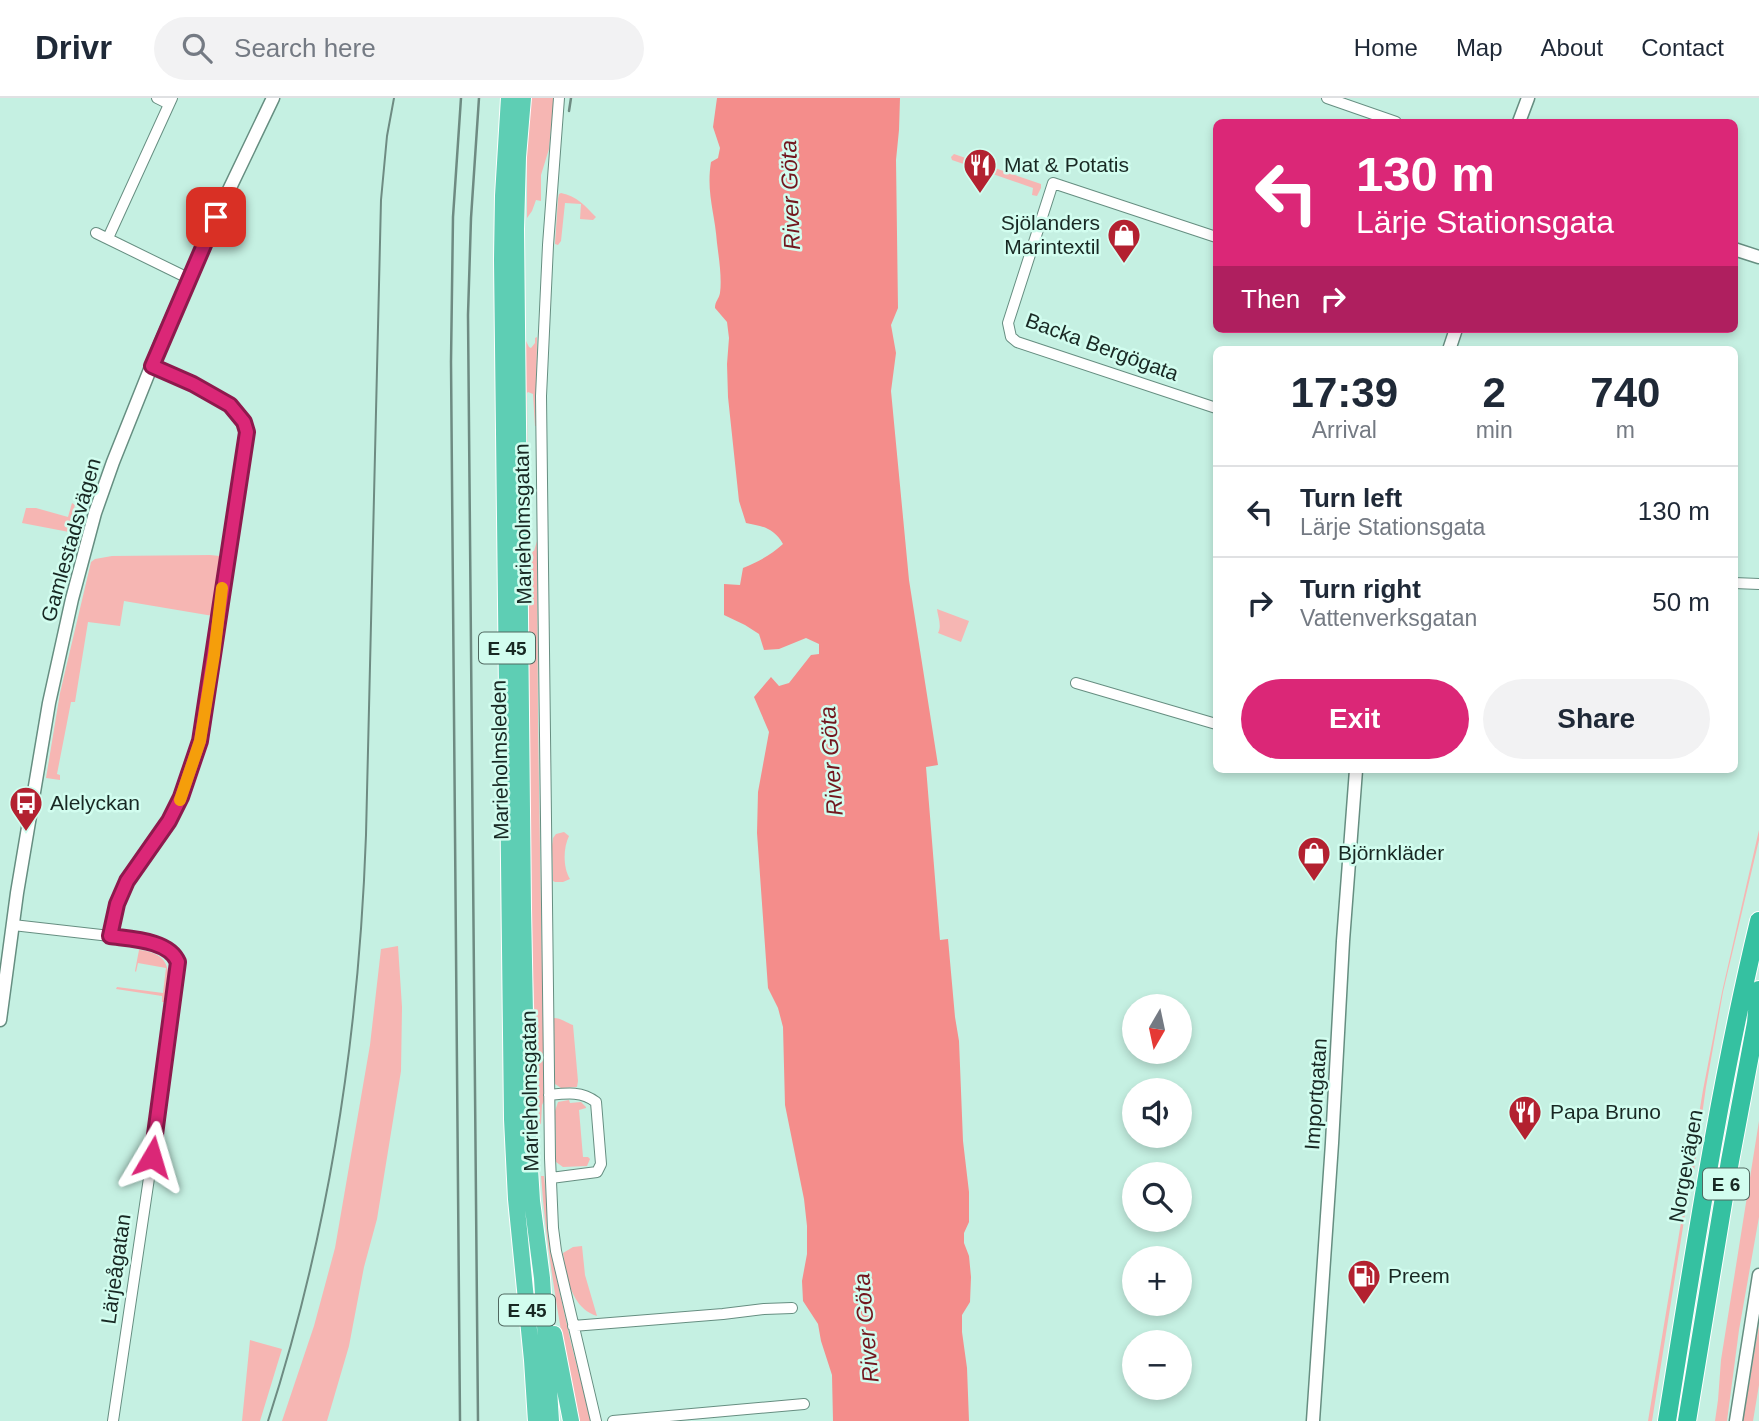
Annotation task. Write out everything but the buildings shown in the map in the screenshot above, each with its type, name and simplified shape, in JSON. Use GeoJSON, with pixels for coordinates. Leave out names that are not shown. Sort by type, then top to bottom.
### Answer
{"type":"FeatureCollection","features":[{"type":"Feature","properties":{"kind":"highway","name":"Marieholmsleden"},"geometry":{"type":"LineString","coordinates":[[509,98],[502,260],[512,1119],[516,1199],[536,1421]]}},
{"type":"Feature","properties":{"kind":"highway","name":"Marieholmsleden"},"geometry":{"type":"LineString","coordinates":[[523,98],[516,241],[525,1032],[529,1171],[542,1278],[551,1421]]}},
{"type":"Feature","properties":{"kind":"highway","name":"Norgevägen"},"geometry":{"type":"LineString","coordinates":[[1667,1421],[1710,1157],[1746,972],[1759,920]]}},
{"type":"Feature","properties":{"kind":"highway","name":"Norgevägen"},"geometry":{"type":"LineString","coordinates":[[1687,1421],[1756,1023],[1759,990]]}},
{"type":"Feature","properties":{"kind":"highway"},"geometry":{"type":"LineString","coordinates":[[542,1278],[571,1421]]}},
{"type":"Feature","properties":{"kind":"street"},"geometry":{"type":"LineString","coordinates":[[108,238],[171,101],[157,98]]}},
{"type":"Feature","properties":{"kind":"street","name":"Gamlestadsvägen"},"geometry":{"type":"LineString","coordinates":[[0,1020],[24,845],[49,703],[74,590],[95,513],[152,366],[226,195],[274,98]]}},
{"type":"Feature","properties":{"kind":"street","name":"Marieholmsgatan"},"geometry":{"type":"LineString","coordinates":[[559,98],[550,208],[541,389],[551,1178],[554,1240],[596,1421]]}},
{"type":"Feature","properties":{"kind":"street"},"geometry":{"type":"LineString","coordinates":[[1327,98],[1387,119]]}},
{"type":"Feature","properties":{"kind":"street"},"geometry":{"type":"LineString","coordinates":[[1520,119],[1528,98]]}},
{"type":"Feature","properties":{"kind":"street","name":"Backa Bergögata"},"geometry":{"type":"LineString","coordinates":[[1213,236],[1053,183],[1009,323],[1012,337],[1017,342],[1213,407]]}},
{"type":"Feature","properties":{"kind":"street"},"geometry":{"type":"LineString","coordinates":[[96,233],[190,279]]}},
{"type":"Feature","properties":{"kind":"street"},"geometry":{"type":"LineString","coordinates":[[1738,250],[1759,257]]}},
{"type":"Feature","properties":{"kind":"street"},"geometry":{"type":"LineString","coordinates":[[13,925],[110,936],[117,904],[127,881],[169,821],[181,797],[200,741],[247,432],[244,422],[230,405],[193,384],[152,366]]}},
{"type":"Feature","properties":{"kind":"street"},"geometry":{"type":"LineString","coordinates":[[1738,583],[1759,584]]}},
{"type":"Feature","properties":{"kind":"street"},"geometry":{"type":"LineString","coordinates":[[1076,683],[1213,723]]}},
{"type":"Feature","properties":{"kind":"street","name":"Importgatan"},"geometry":{"type":"LineString","coordinates":[[1313,1421],[1356,773]]}},
{"type":"Feature","properties":{"kind":"street","name":"Lärjeågatan"},"geometry":{"type":"LineString","coordinates":[[110,936],[159,945],[172,952],[178,962],[113,1421]]}},
{"type":"Feature","properties":{"kind":"street"},"geometry":{"type":"LineString","coordinates":[[549,1096],[571,1093],[589,1097],[596,1102],[601,1164],[597,1172],[551,1178]]}},
{"type":"Feature","properties":{"kind":"street"},"geometry":{"type":"LineString","coordinates":[[1736,1421],[1759,1275]]}},
{"type":"Feature","properties":{"kind":"street"},"geometry":{"type":"LineString","coordinates":[[573,1326],[792,1308]]}},
{"type":"Feature","properties":{"kind":"street"},"geometry":{"type":"LineString","coordinates":[[613,1421],[804,1404]]}},
{"type":"Feature","properties":{"kind":"shaded area"},"geometry":{"type":"Polygon","coordinates":[[[531,98],[554,98],[549,149],[541,175],[541,201],[536,200],[527,218],[527,138],[531,98]]]}},
{"type":"Feature","properties":{"kind":"shaded area"},"geometry":{"type":"Polygon","coordinates":[[[954,154],[1041,184],[1041,188],[1037,196],[1032,195],[1033,188],[952,160],[954,154]]]}},
{"type":"Feature","properties":{"kind":"shaded area"},"geometry":{"type":"Polygon","coordinates":[[[561,193],[576,199],[596,217],[593,220],[580,219],[581,204],[565,203],[561,241],[558,245],[555,244],[558,199],[561,193]]]}},
{"type":"Feature","properties":{"kind":"shaded area"},"geometry":{"type":"Polygon","coordinates":[[[537,337],[536,426],[533,394],[527,393],[528,538],[532,551],[537,541],[544,1101],[539,1125],[531,930],[524,341],[531,348],[537,337]]]}},
{"type":"Feature","properties":{"kind":"shaded area"},"geometry":{"type":"Polygon","coordinates":[[[72,503],[75,505],[71,518],[77,520],[69,532],[22,523],[26,508],[68,517],[72,503]]]}},
{"type":"Feature","properties":{"kind":"shaded area"},"geometry":{"type":"Polygon","coordinates":[[[112,556],[220,556],[221,561],[213,616],[124,601],[120,626],[88,622],[75,702],[71,702],[57,774],[60,775],[60,780],[46,778],[60,693],[91,562],[112,556]]]}},
{"type":"Feature","properties":{"kind":"shaded area"},"geometry":{"type":"Polygon","coordinates":[[[937,609],[969,621],[961,642],[938,633],[940,624],[937,609]]]}},
{"type":"Feature","properties":{"kind":"shaded area"},"geometry":{"type":"Polygon","coordinates":[[[1759,830],[1759,840],[1723,992],[1652,1421],[1648,1421],[1703,1090],[1722,992],[1759,830]]]}},
{"type":"Feature","properties":{"kind":"shaded area"},"geometry":{"type":"Polygon","coordinates":[[[564,832],[569,836],[565,858],[570,879],[555,882],[553,838],[564,832]]]}},
{"type":"Feature","properties":{"kind":"shaded area"},"geometry":{"type":"Polygon","coordinates":[[[398,946],[402,1007],[401,1071],[377,1219],[364,1267],[349,1346],[327,1421],[282,1421],[314,1326],[335,1248],[370,1045],[381,949],[398,946]]]}},
{"type":"Feature","properties":{"kind":"shaded area"},"geometry":{"type":"Polygon","coordinates":[[[139,950],[159,956],[167,967],[165,1002],[162,1002],[162,996],[116,989],[163,993],[166,968],[138,963],[136,972],[139,950]]]}},
{"type":"Feature","properties":{"kind":"shaded area"},"geometry":{"type":"Polygon","coordinates":[[[554,1018],[573,1025],[577,1087],[561,1088],[555,1084],[554,1018]]]}},
{"type":"Feature","properties":{"kind":"shaded area"},"geometry":{"type":"Polygon","coordinates":[[[569,1100],[570,1103],[581,1102],[586,1107],[579,1110],[583,1157],[590,1159],[587,1166],[563,1167],[556,1162],[555,1111],[558,1102],[569,1100]]]}},
{"type":"Feature","properties":{"kind":"shaded area"},"geometry":{"type":"Polygon","coordinates":[[[1759,1121],[1759,1217],[1739,1330],[1727,1421],[1715,1421],[1721,1360],[1759,1121]]]}},
{"type":"Feature","properties":{"kind":"shaded area"},"geometry":{"type":"Polygon","coordinates":[[[541,1176],[544,1176],[552,1258],[591,1421],[578,1421],[556,1299],[541,1176]]]}},
{"type":"Feature","properties":{"kind":"shaded area"},"geometry":{"type":"Polygon","coordinates":[[[582,1246],[585,1275],[597,1316],[588,1312],[576,1299],[566,1271],[563,1253],[573,1247],[582,1246]]]}},
{"type":"Feature","properties":{"kind":"shaded area"},"geometry":{"type":"Polygon","coordinates":[[[1759,1325],[1759,1385],[1753,1421],[1743,1421],[1759,1325]]]}},
{"type":"Feature","properties":{"kind":"shaded area"},"geometry":{"type":"Polygon","coordinates":[[[250,1340],[282,1349],[260,1421],[242,1421],[250,1340]]]}},
{"type":"Feature","properties":{"kind":"water","name":"River Göta"},"geometry":{"type":"Polygon","coordinates":[[[717,98],[900,98],[896,160],[898,308],[891,325],[896,353],[891,391],[909,580],[938,765],[926,767],[940,940],[948,939],[959,1041],[963,1141],[969,1192],[969,1222],[964,1233],[964,1243],[969,1256],[970,1302],[962,1315],[962,1332],[967,1368],[969,1421],[833,1421],[832,1375],[818,1324],[803,1301],[807,1226],[785,1105],[783,1027],[778,1008],[768,988],[757,833],[758,792],[769,732],[754,697],[771,677],[779,686],[789,683],[811,655],[819,654],[819,644],[806,638],[779,649],[764,650],[759,634],[724,615],[724,584],[740,585],[743,568],[774,552],[783,544],[772,531],[746,523],[739,501],[728,397],[729,338],[727,322],[715,308],[720,293],[720,275],[710,184],[711,162],[718,158],[720,148],[713,127],[717,98]]]}},
{"type":"Feature","properties":{"kind":"tram line"},"geometry":{"type":"LineString","coordinates":[[268,1421],[290,1349],[324,1204],[338,1131],[356,984],[366,835],[381,200],[387,136],[394,98]]}},
{"type":"Feature","properties":{"kind":"railway"},"geometry":{"type":"LineString","coordinates":[[460,1421],[451,362],[453,217],[461,98]]}},
{"type":"Feature","properties":{"kind":"railway"},"geometry":{"type":"LineString","coordinates":[[478,1421],[468,315],[479,98]]}},
{"type":"Feature","properties":{"kind":"railway"},"geometry":{"type":"LineString","coordinates":[[569,111],[571,98]]}},
{"type":"Feature","properties":{"kind":"slow traffic"},"geometry":{"type":"LineString","coordinates":[[180,800],[200,741],[222,588]]}},
{"type":"Feature","properties":{"kind":"place","name":"Mat & Potatis"},"geometry":{"type":"Point","coordinates":[980,195]}},
{"type":"Feature","properties":{"kind":"place","name":"Sjölanders Marintextil"},"geometry":{"type":"Point","coordinates":[1124,265]}},
{"type":"Feature","properties":{"kind":"place","name":"Alelyckan"},"geometry":{"type":"Point","coordinates":[26,833]}},
{"type":"Feature","properties":{"kind":"place","name":"Björnkläder"},"geometry":{"type":"Point","coordinates":[1314,883]}},
{"type":"Feature","properties":{"kind":"place","name":"Papa Bruno"},"geometry":{"type":"Point","coordinates":[1525,1142]}},
{"type":"Feature","properties":{"kind":"place","name":"Preem"},"geometry":{"type":"Point","coordinates":[1364,1306]}},
{"type":"Feature","properties":{"kind":"route"},"geometry":{"type":"LineString","coordinates":[[152,1157],[178,962],[172,952],[159,945],[110,936],[117,904],[127,881],[169,821],[181,797],[200,741],[247,432],[244,422],[230,405],[193,384],[152,366],[216,217]]}}]}
